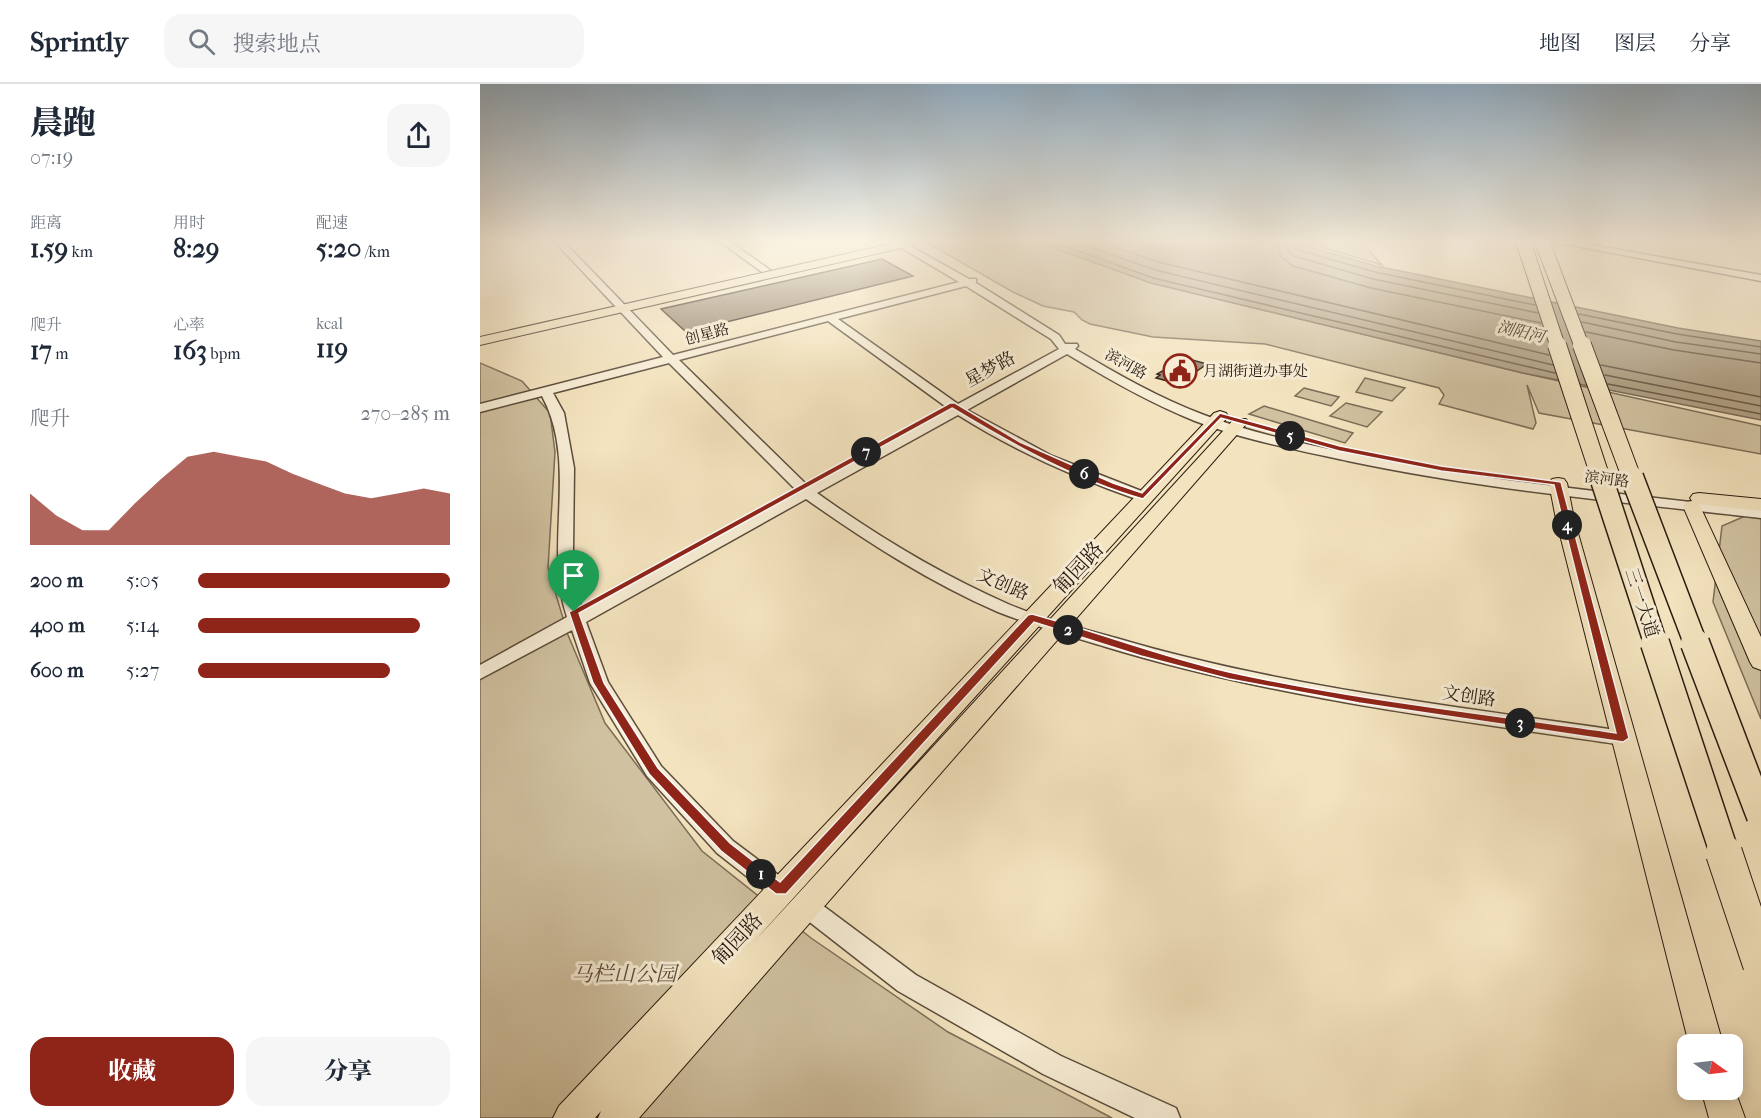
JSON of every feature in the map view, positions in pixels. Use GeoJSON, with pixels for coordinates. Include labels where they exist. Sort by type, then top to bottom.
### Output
{"type":"FeatureCollection","features":[{"type":"Feature","properties":{"kind":"highway","name":"三一大道"},"geometry":{"type":"LineString","coordinates":[[1538,289],[1761,964]]}},
{"type":"Feature","properties":{"kind":"highway","name":"三一大道"},"geometry":{"type":"LineString","coordinates":[[1560,289],[1761,816]]}},
{"type":"Feature","properties":{"kind":"main road"},"geometry":{"type":"LineString","coordinates":[[480,341],[687,289]]}},
{"type":"Feature","properties":{"kind":"main road"},"geometry":{"type":"LineString","coordinates":[[480,334],[694,289]]}},
{"type":"Feature","properties":{"kind":"main road","name":"匍园路"},"geometry":{"type":"LineString","coordinates":[[616,1118],[806,906],[1044,622],[1143,496],[1205,433],[1226,422]]}},
{"type":"Feature","properties":{"kind":"main road","name":"匍园路"},"geometry":{"type":"LineString","coordinates":[[571,1118],[781,890],[1044,622],[1226,422]]}},
{"type":"Feature","properties":{"kind":"main road"},"geometry":{"type":"LineString","coordinates":[[1559,487],[1623,738],[1703,1034]]}},
{"type":"Feature","properties":{"kind":"main road"},"geometry":{"type":"LineString","coordinates":[[1761,505],[1696,502],[1761,662]]}},
{"type":"Feature","properties":{"kind":"main road"},"geometry":{"type":"LineString","coordinates":[[1721,1100],[1726,1118]]}},
{"type":"Feature","properties":{"kind":"street","name":"文创路"},"geometry":{"type":"LineString","coordinates":[[604,289],[671,359],[805,490],[872,539],[944,579],[1004,608],[1145,654],[1229,675],[1359,699],[1623,738]]}},
{"type":"Feature","properties":{"kind":"street","name":"创星路"},"geometry":{"type":"LineString","coordinates":[[480,408],[941,289]]}},
{"type":"Feature","properties":{"kind":"street","name":"滨河路"},"geometry":{"type":"LineString","coordinates":[[985,289],[1055,338],[1146,394],[1283,442],[1437,475],[1696,502],[1761,514]]}},
{"type":"Feature","properties":{"kind":"street"},"geometry":{"type":"LineString","coordinates":[[830,318],[955,407],[1017,444],[1110,485],[1143,496]]}},
{"type":"Feature","properties":{"kind":"street","name":"星梦路"},"geometry":{"type":"LineString","coordinates":[[480,672],[575,616],[1069,345]]}},
{"type":"Feature","properties":{"kind":"street"},"geometry":{"type":"LineString","coordinates":[[546,391],[558,413],[564,442],[567,468],[565,550],[575,616],[599,683],[654,771],[725,847],[781,890]]}},
{"type":"Feature","properties":{"kind":"street","name":"星梦路"},"geometry":{"type":"LineString","coordinates":[[480,663],[575,616]]}},
{"type":"Feature","properties":{"kind":"street"},"geometry":{"type":"LineString","coordinates":[[806,906],[906,983],[1052,1065],[1166,1118]]}},
{"type":"Feature","properties":{"kind":"green space"},"geometry":{"type":"Polygon","coordinates":[[[1008,289],[1177,289],[1523,373],[1761,426],[1761,454],[1539,413],[1527,385],[1536,423],[1533,429],[1439,404],[1444,395],[1439,388],[1265,344],[1153,337],[1090,324],[1074,312],[1043,306],[1008,289]]]}},
{"type":"Feature","properties":{"kind":"green space","name":"马栏山公园"},"geometry":{"type":"Polygon","coordinates":[[[480,363],[522,381],[550,413],[555,452],[548,568],[568,635],[605,723],[702,851],[811,938],[948,1032],[1112,1118],[480,1118],[480,363]]]}},
{"type":"Feature","properties":{"kind":"green space"},"geometry":{"type":"Polygon","coordinates":[[[1365,378],[1405,388],[1392,401],[1356,392],[1365,378]]]}},
{"type":"Feature","properties":{"kind":"green space"},"geometry":{"type":"Polygon","coordinates":[[[1304,388],[1339,397],[1331,406],[1295,396],[1304,388]]]}},
{"type":"Feature","properties":{"kind":"green space"},"geometry":{"type":"Polygon","coordinates":[[[1346,403],[1382,412],[1367,427],[1330,416],[1346,403]]]}},
{"type":"Feature","properties":{"kind":"green space"},"geometry":{"type":"Polygon","coordinates":[[[1264,406],[1353,433],[1345,443],[1249,414],[1264,406]]]}},
{"type":"Feature","properties":{"kind":"green space"},"geometry":{"type":"Polygon","coordinates":[[[1752,513],[1761,514],[1761,719],[1713,602],[1722,526],[1752,513]]]}},
{"type":"Feature","properties":{"kind":"water","name":"浏阳河"},"geometry":{"type":"Polygon","coordinates":[[[1177,289],[1489,289],[1678,328],[1761,341],[1761,420],[1523,373],[1177,289]]]}},
{"type":"Feature","properties":{"kind":"building"},"geometry":{"type":"Polygon","coordinates":[[[748,289],[859,289],[686,332],[661,309],[748,289]]]}},
{"type":"Feature","properties":{"kind":"building","name":"月湖街道办事处"},"geometry":{"type":"Polygon","coordinates":[[[1185,358],[1207,364],[1178,384],[1156,378],[1160,375],[1157,374],[1185,358]]]}},
{"type":"Feature","properties":{"kind":"place","name":"月湖街道办事处"},"geometry":{"type":"Point","coordinates":[1180,371]}},
{"type":"Feature","properties":{"kind":"route"},"geometry":{"type":"LineString","coordinates":[[952,405],[1017,444],[1110,485],[1143,496],[1220,416],[1339,449],[1441,469],[1558,483],[1565,519],[1623,738],[1359,699],[1229,675],[1145,654],[1032,618],[781,890],[725,847],[654,771],[599,683],[574,612],[952,405]]}}]}
